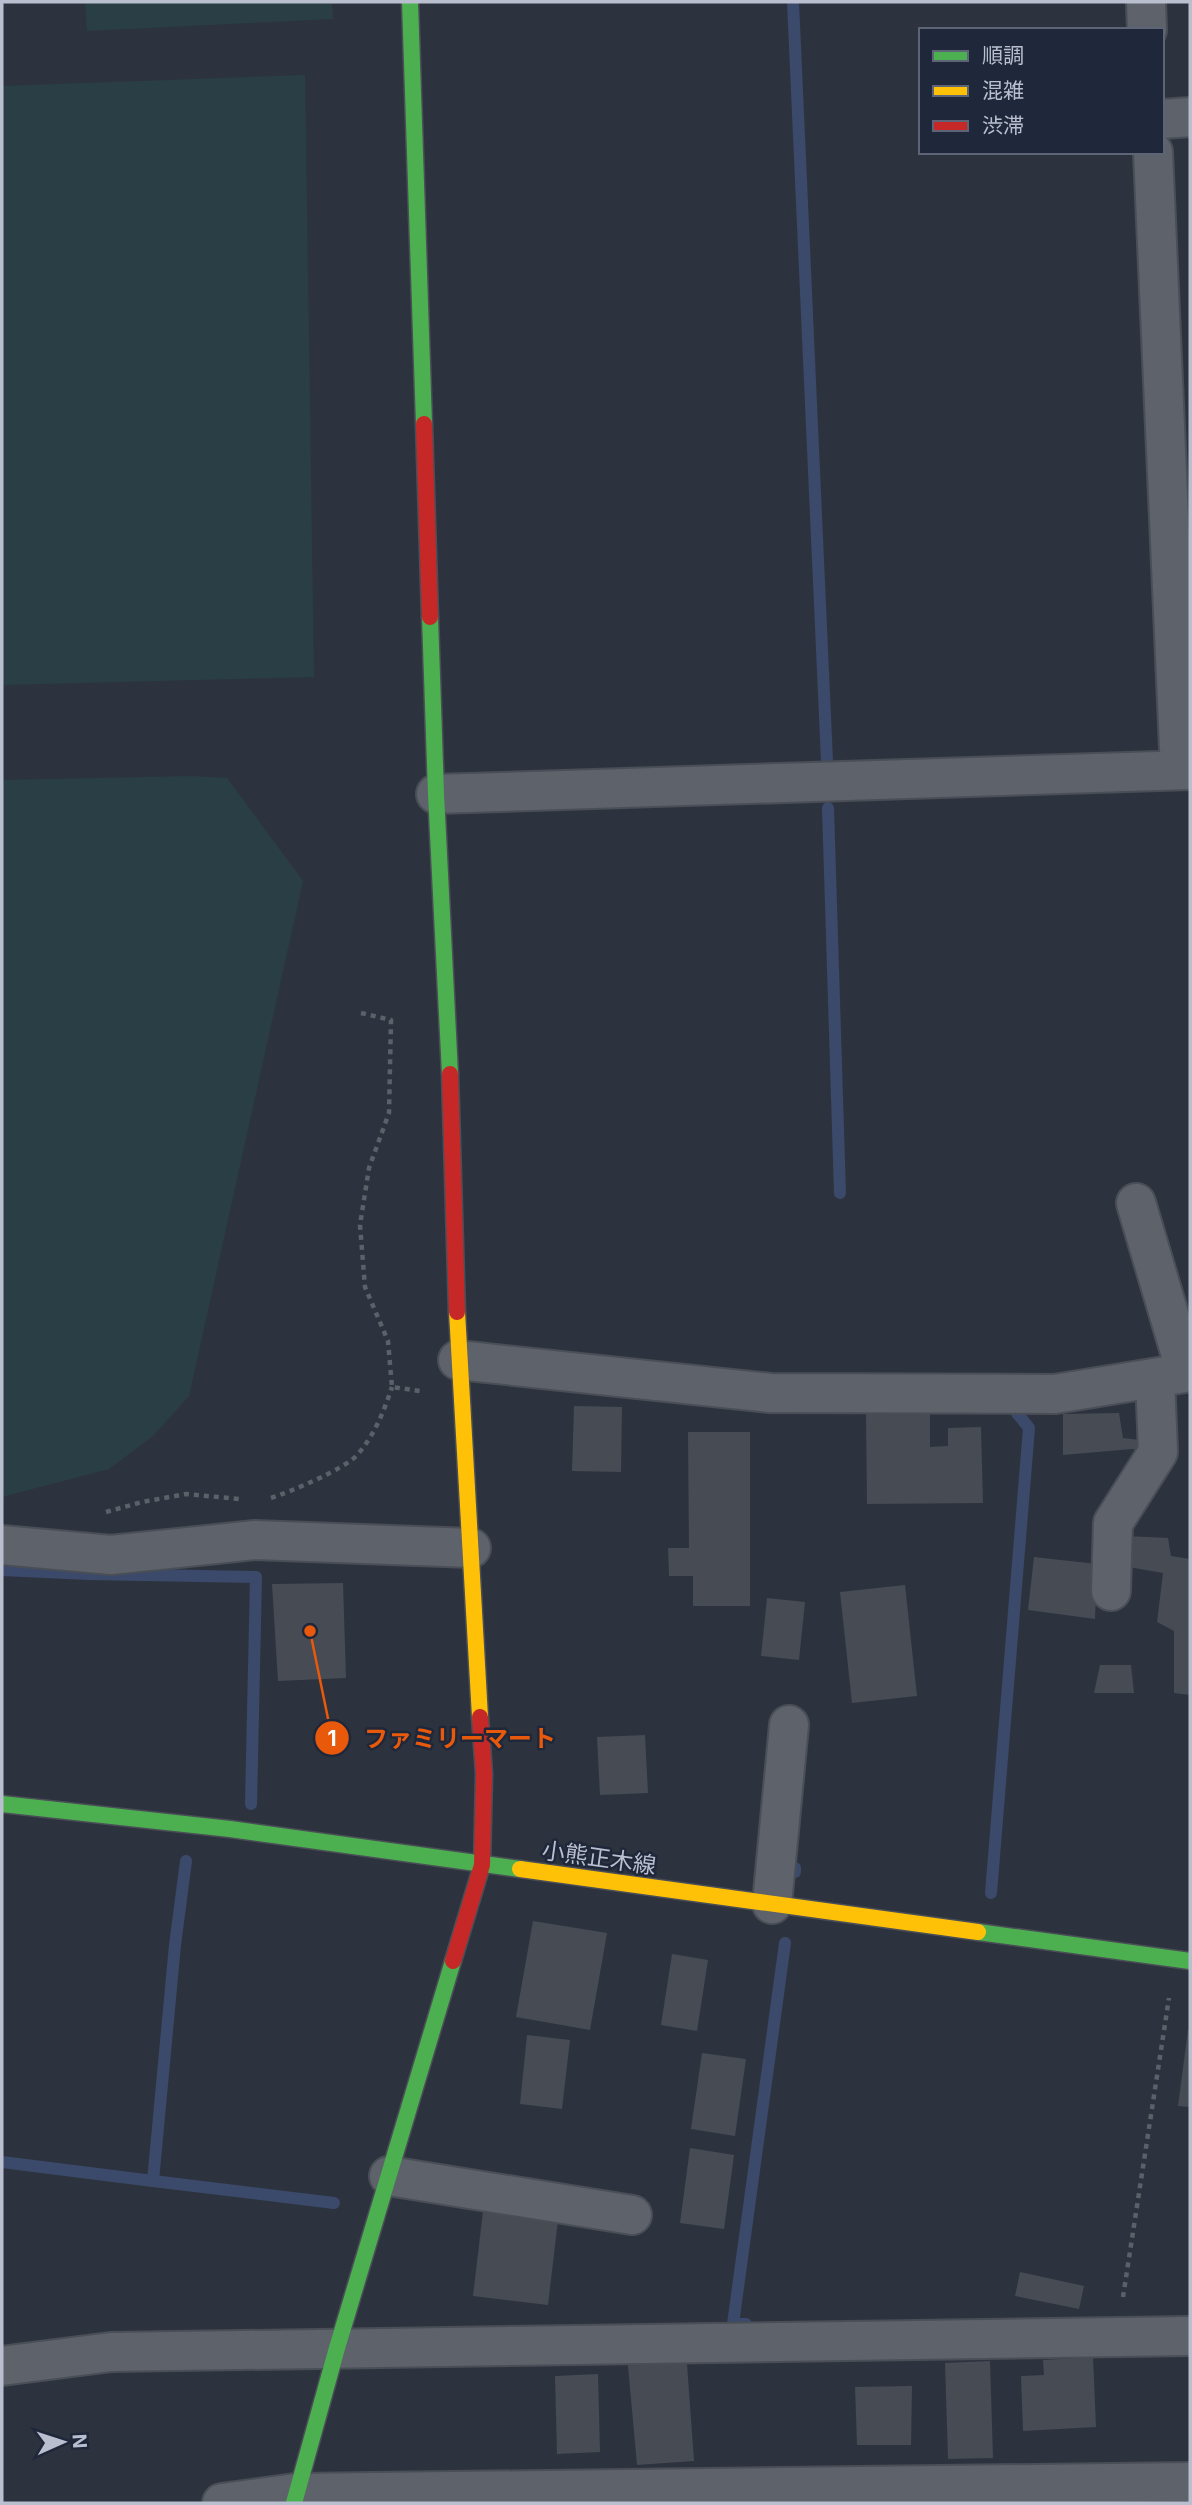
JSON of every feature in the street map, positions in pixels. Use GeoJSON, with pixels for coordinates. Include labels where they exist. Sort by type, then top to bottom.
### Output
{"type":"FeatureCollection","features":[{"type":"Feature","properties":{"kind":"street"},"geometry":{"type":"LineString","coordinates":[[295,2498],[337,2348],[482,1864],[484,1774],[458,1360],[449,1028],[436,794],[410,2]]}},
{"type":"Feature","properties":{"kind":"street"},"geometry":{"type":"LineString","coordinates":[[1146,2],[1147,28]]}},
{"type":"Feature","properties":{"kind":"street"},"geometry":{"type":"LineString","coordinates":[[1164,119],[1190,117]]}},
{"type":"Feature","properties":{"kind":"street"},"geometry":{"type":"LineString","coordinates":[[436,794],[1185,770],[1153,154]]}},
{"type":"Feature","properties":{"kind":"street"},"geometry":{"type":"LineString","coordinates":[[1111,1591],[1113,1523],[1158,1452],[1177,1374],[1136,1203]]}},
{"type":"Feature","properties":{"kind":"street"},"geometry":{"type":"LineString","coordinates":[[458,1360],[770,1393],[1055,1394],[1177,1374]]}},
{"type":"Feature","properties":{"kind":"street"},"geometry":{"type":"LineString","coordinates":[[2,1545],[111,1555],[255,1540],[471,1548]]}},
{"type":"Feature","properties":{"kind":"street"},"geometry":{"type":"LineString","coordinates":[[772,1904],[789,1725]]}},
{"type":"Feature","properties":{"kind":"street","name":"小熊正木線"},"geometry":{"type":"LineString","coordinates":[[2,1804],[230,1829],[1183,1960]]}},
{"type":"Feature","properties":{"kind":"street"},"geometry":{"type":"LineString","coordinates":[[389,2176],[632,2215]]}},
{"type":"Feature","properties":{"kind":"street"},"geometry":{"type":"LineString","coordinates":[[2,2366],[111,2352],[1190,2336]]}},
{"type":"Feature","properties":{"kind":"street"},"geometry":{"type":"LineString","coordinates":[[222,2503],[295,2498],[1022,2494],[1190,2482]]}},
{"type":"Feature","properties":{"kind":"path"},"geometry":{"type":"LineString","coordinates":[[263,1502],[298,1489],[356,1457],[379,1423],[392,1387],[388,1341],[365,1287],[360,1225],[369,1168],[389,1113],[391,1020],[360,1013]]}},
{"type":"Feature","properties":{"kind":"path"},"geometry":{"type":"LineString","coordinates":[[392,1387],[431,1392]]}},
{"type":"Feature","properties":{"kind":"path"},"geometry":{"type":"LineString","coordinates":[[102,1513],[186,1494],[250,1500]]}},
{"type":"Feature","properties":{"kind":"path"},"geometry":{"type":"LineString","coordinates":[[1116,2338],[1183,1960]]}},
{"type":"Feature","properties":{"kind":"shaded area"},"geometry":{"type":"Polygon","coordinates":[[[85,2],[332,2],[333,19],[87,31],[85,2]]]}},
{"type":"Feature","properties":{"kind":"shaded area"},"geometry":{"type":"Polygon","coordinates":[[[305,75],[314,677],[2,685],[2,86],[305,75]]]}},
{"type":"Feature","properties":{"kind":"shaded area"},"geometry":{"type":"Polygon","coordinates":[[[191,776],[227,778],[303,881],[189,1396],[153,1436],[109,1469],[2,1497],[2,780],[191,776]]]}},
{"type":"Feature","properties":{"kind":"building"},"geometry":{"type":"Polygon","coordinates":[[[574,1406],[622,1407],[621,1472],[572,1471],[574,1406]]]}},
{"type":"Feature","properties":{"kind":"building"},"geometry":{"type":"Polygon","coordinates":[[[930,1412],[930,1447],[948,1446],[948,1428],[981,1427],[983,1503],[867,1504],[866,1413],[930,1412]]]}},
{"type":"Feature","properties":{"kind":"building"},"geometry":{"type":"Polygon","coordinates":[[[1119,1413],[1123,1438],[1140,1440],[1141,1450],[1063,1455],[1063,1414],[1119,1413]]]}},
{"type":"Feature","properties":{"kind":"building"},"geometry":{"type":"Polygon","coordinates":[[[688,1432],[750,1432],[750,1606],[693,1606],[693,1576],[669,1576],[668,1548],[689,1548],[688,1432]]]}},
{"type":"Feature","properties":{"kind":"building"},"geometry":{"type":"Polygon","coordinates":[[[1125,1536],[1168,1538],[1171,1556],[1190,1559],[1190,1695],[1174,1693],[1174,1631],[1157,1622],[1163,1573],[1123,1566],[1125,1536]]]}},
{"type":"Feature","properties":{"kind":"building"},"geometry":{"type":"Polygon","coordinates":[[[1034,1557],[1097,1564],[1095,1619],[1028,1610],[1034,1557]]]}},
{"type":"Feature","properties":{"kind":"building"},"geometry":{"type":"Polygon","coordinates":[[[343,1583],[346,1678],[278,1681],[272,1584],[343,1583]]]}},
{"type":"Feature","properties":{"kind":"building"},"geometry":{"type":"Polygon","coordinates":[[[905,1585],[917,1696],[852,1703],[840,1592],[905,1585]]]}},
{"type":"Feature","properties":{"kind":"building"},"geometry":{"type":"Polygon","coordinates":[[[767,1598],[805,1602],[799,1660],[761,1656],[767,1598]]]}},
{"type":"Feature","properties":{"kind":"building"},"geometry":{"type":"Polygon","coordinates":[[[1100,1665],[1131,1665],[1134,1693],[1094,1693],[1100,1665]]]}},
{"type":"Feature","properties":{"kind":"building"},"geometry":{"type":"Polygon","coordinates":[[[645,1735],[648,1793],[600,1795],[597,1737],[645,1735]]]}},
{"type":"Feature","properties":{"kind":"building"},"geometry":{"type":"Polygon","coordinates":[[[533,1921],[607,1933],[590,2030],[516,2017],[533,1921]]]}},
{"type":"Feature","properties":{"kind":"building"},"geometry":{"type":"Polygon","coordinates":[[[672,1954],[708,1960],[697,2031],[661,2025],[672,1954]]]}},
{"type":"Feature","properties":{"kind":"building"},"geometry":{"type":"Polygon","coordinates":[[[1190,2030],[1190,2107],[1178,2106],[1190,2030]]]}},
{"type":"Feature","properties":{"kind":"building"},"geometry":{"type":"Polygon","coordinates":[[[527,2035],[570,2040],[562,2109],[520,2104],[527,2035]]]}},
{"type":"Feature","properties":{"kind":"building"},"geometry":{"type":"Polygon","coordinates":[[[702,2053],[746,2059],[735,2136],[691,2129],[702,2053]]]}},
{"type":"Feature","properties":{"kind":"building"},"geometry":{"type":"Polygon","coordinates":[[[690,2148],[734,2155],[724,2229],[680,2223],[690,2148]]]}},
{"type":"Feature","properties":{"kind":"building"},"geometry":{"type":"Polygon","coordinates":[[[483,2211],[558,2220],[548,2305],[473,2296],[483,2211]]]}},
{"type":"Feature","properties":{"kind":"building"},"geometry":{"type":"Polygon","coordinates":[[[1020,2272],[1084,2286],[1079,2309],[1015,2296],[1020,2272]]]}},
{"type":"Feature","properties":{"kind":"building"},"geometry":{"type":"Polygon","coordinates":[[[686,2350],[694,2461],[637,2465],[627,2355],[686,2350]]]}},
{"type":"Feature","properties":{"kind":"building"},"geometry":{"type":"Polygon","coordinates":[[[1093,2357],[1096,2427],[1023,2431],[1021,2376],[1044,2375],[1043,2360],[1093,2357]]]}},
{"type":"Feature","properties":{"kind":"building"},"geometry":{"type":"Polygon","coordinates":[[[990,2361],[993,2458],[948,2459],[945,2363],[990,2361]]]}},
{"type":"Feature","properties":{"kind":"building"},"geometry":{"type":"Polygon","coordinates":[[[598,2374],[600,2452],[557,2454],[555,2376],[598,2374]]]}},
{"type":"Feature","properties":{"kind":"building"},"geometry":{"type":"Polygon","coordinates":[[[912,2386],[911,2445],[857,2445],[855,2387],[912,2386]]]}},
{"type":"Feature","properties":{"kind":"waterway"},"geometry":{"type":"LineString","coordinates":[[793,2],[827,761]]}},
{"type":"Feature","properties":{"kind":"waterway"},"geometry":{"type":"LineString","coordinates":[[828,808],[840,1193]]}},
{"type":"Feature","properties":{"kind":"waterway"},"geometry":{"type":"LineString","coordinates":[[991,1893],[1029,1428],[1017,1413]]}},
{"type":"Feature","properties":{"kind":"waterway"},"geometry":{"type":"LineString","coordinates":[[2,1570],[256,1577],[251,1804]]}},
{"type":"Feature","properties":{"kind":"waterway"},"geometry":{"type":"LineString","coordinates":[[186,1861],[175,1945],[153,2181],[334,2203]]}},
{"type":"Feature","properties":{"kind":"waterway"},"geometry":{"type":"LineString","coordinates":[[746,2324],[733,2324],[785,1943]]}},
{"type":"Feature","properties":{"kind":"waterway"},"geometry":{"type":"LineString","coordinates":[[2,2162],[153,2181]]}},
{"type":"Feature","properties":{"kind":"traffic: fast"},"geometry":{"type":"LineString","coordinates":[[410,2],[424,424]]}},
{"type":"Feature","properties":{"kind":"traffic: fast"},"geometry":{"type":"LineString","coordinates":[[430,617],[450,1074]]}},
{"type":"Feature","properties":{"kind":"traffic: fast"},"geometry":{"type":"LineString","coordinates":[[2,1804],[230,1829],[520,1869]]}},
{"type":"Feature","properties":{"kind":"traffic: fast"},"geometry":{"type":"LineString","coordinates":[[978,1932],[1190,1961]]}},
{"type":"Feature","properties":{"kind":"traffic: fast"},"geometry":{"type":"LineString","coordinates":[[294,2503],[337,2348],[453,1961]]}},
{"type":"Feature","properties":{"kind":"traffic: slow"},"geometry":{"type":"LineString","coordinates":[[457,1312],[480,1717]]}},
{"type":"Feature","properties":{"kind":"traffic: slow"},"geometry":{"type":"LineString","coordinates":[[520,1869],[978,1932]]}},
{"type":"Feature","properties":{"kind":"traffic: jam"},"geometry":{"type":"LineString","coordinates":[[424,424],[430,617]]}},
{"type":"Feature","properties":{"kind":"traffic: jam"},"geometry":{"type":"LineString","coordinates":[[450,1074],[457,1312]]}},
{"type":"Feature","properties":{"kind":"traffic: jam"},"geometry":{"type":"LineString","coordinates":[[453,1961],[482,1865],[484,1774],[480,1717]]}},
{"type":"Feature","properties":{"kind":"place","name":"ファミリーマート"},"geometry":{"type":"Point","coordinates":[310,1631]}}]}
